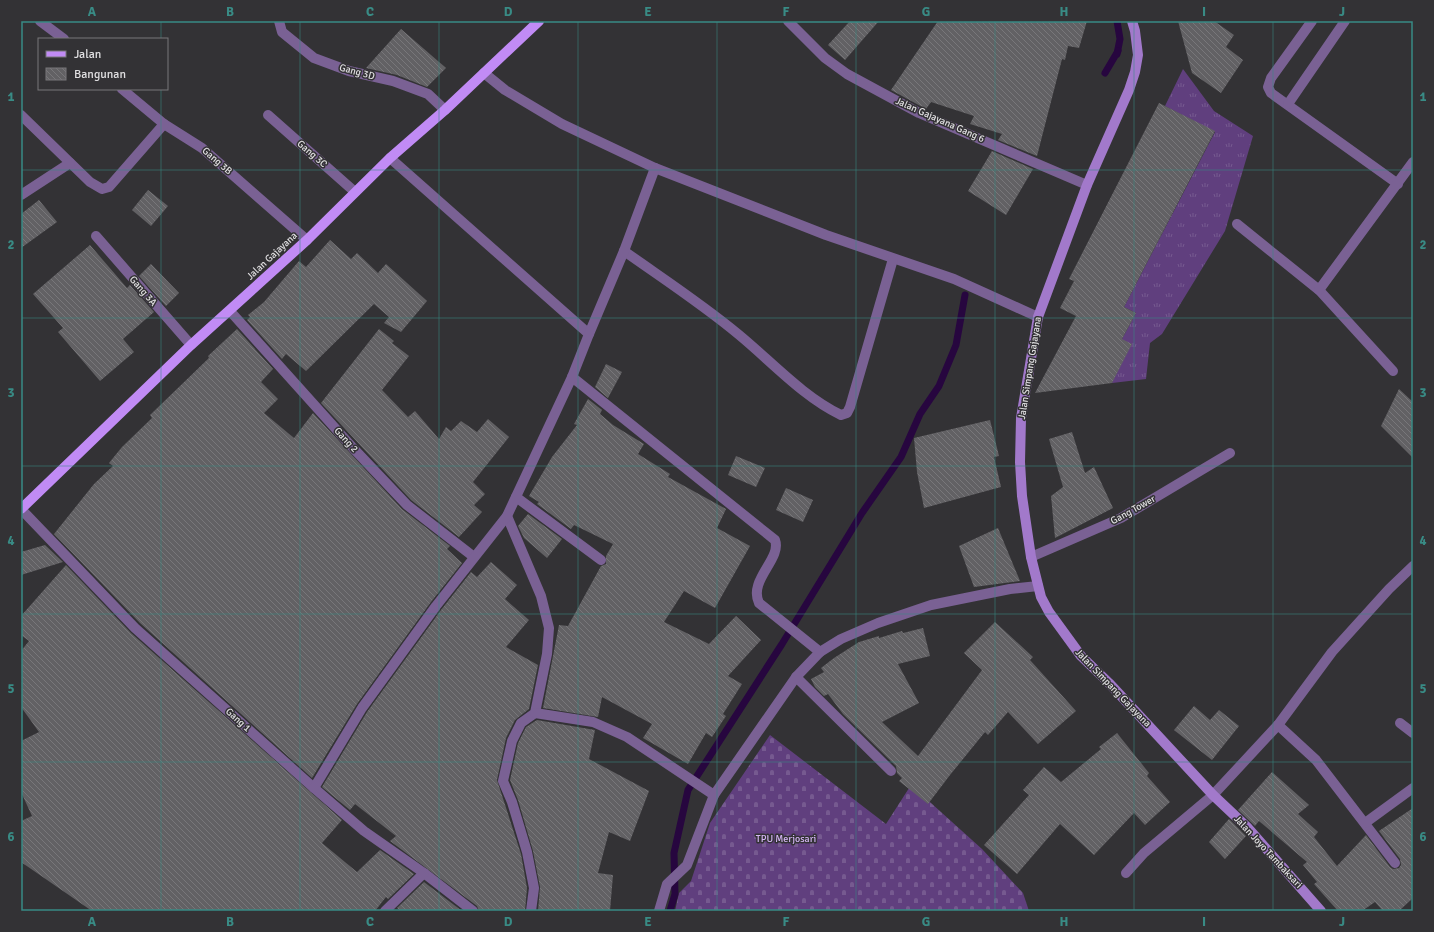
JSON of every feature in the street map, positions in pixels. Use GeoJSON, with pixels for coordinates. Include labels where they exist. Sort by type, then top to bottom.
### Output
{"type":"FeatureCollection","features":[{"type":"Feature","properties":{"kind":"main road","name":"Jalan Gajayana"},"geometry":{"type":"LineString","coordinates":[[21,509],[190,345],[230,311],[306,240],[390,158],[445,110],[539,21]]}},
{"type":"Feature","properties":{"kind":"main road","name":"Jalan Simpang Gajayana"},"geometry":{"type":"LineString","coordinates":[[1132,21],[1135,31],[1138,55],[1135,72],[1129,90],[1087,185],[1038,317],[1022,418],[1020,462],[1022,496],[1031,557],[1038,586],[1049,612],[1081,656],[1109,683],[1213,795]]}},
{"type":"Feature","properties":{"kind":"main road","name":"Jalan Joyo Tambaksari"},"geometry":{"type":"LineString","coordinates":[[1213,795],[1248,828],[1322,911]]}},
{"type":"Feature","properties":{"kind":"street","name":"Gang 3D"},"geometry":{"type":"LineString","coordinates":[[279,21],[282,32],[314,58],[349,71],[393,81],[428,94],[445,110]]}},
{"type":"Feature","properties":{"kind":"street","name":"Jalan Gajayana Gang 6"},"geometry":{"type":"LineString","coordinates":[[788,21],[825,58],[847,74],[919,113],[1087,185]]}},
{"type":"Feature","properties":{"kind":"street"},"geometry":{"type":"LineString","coordinates":[[1312,21],[1269,82],[1271,93],[1398,184]]}},
{"type":"Feature","properties":{"kind":"street"},"geometry":{"type":"LineString","coordinates":[[1288,104],[1345,21]]}},
{"type":"Feature","properties":{"kind":"street"},"geometry":{"type":"LineString","coordinates":[[44,22],[63,38]]}},
{"type":"Feature","properties":{"kind":"street"},"geometry":{"type":"LineString","coordinates":[[484,73],[505,90],[562,124],[655,168],[826,235],[954,279],[1038,317]]}},
{"type":"Feature","properties":{"kind":"street","name":"Gang 3B"},"geometry":{"type":"LineString","coordinates":[[123,90],[164,124],[202,148],[306,240]]}},
{"type":"Feature","properties":{"kind":"street"},"geometry":{"type":"LineString","coordinates":[[21,115],[96,187],[102,188],[109,187],[164,124]]}},
{"type":"Feature","properties":{"kind":"street","name":"Gang 3C"},"geometry":{"type":"LineString","coordinates":[[268,115],[355,192]]}},
{"type":"Feature","properties":{"kind":"street"},"geometry":{"type":"LineString","coordinates":[[390,158],[589,334]]}},
{"type":"Feature","properties":{"kind":"street"},"geometry":{"type":"LineString","coordinates":[[1319,290],[1413,162]]}},
{"type":"Feature","properties":{"kind":"street"},"geometry":{"type":"LineString","coordinates":[[21,195],[70,163]]}},
{"type":"Feature","properties":{"kind":"street"},"geometry":{"type":"LineString","coordinates":[[314,788],[362,708],[436,606],[507,516],[572,377],[624,251],[655,168]]}},
{"type":"Feature","properties":{"kind":"street"},"geometry":{"type":"LineString","coordinates":[[1237,224],[1319,290],[1393,371]]}},
{"type":"Feature","properties":{"kind":"street","name":"Gang 3A"},"geometry":{"type":"LineString","coordinates":[[96,236],[190,345]]}},
{"type":"Feature","properties":{"kind":"street"},"geometry":{"type":"LineString","coordinates":[[624,251],[736,333],[828,409],[841,415],[847,413],[850,407],[893,259]]}},
{"type":"Feature","properties":{"kind":"street","name":"Gang 2"},"geometry":{"type":"LineString","coordinates":[[230,311],[352,448],[407,505],[474,557]]}},
{"type":"Feature","properties":{"kind":"street"},"geometry":{"type":"LineString","coordinates":[[572,377],[775,540],[776,548],[756,590],[759,602],[820,652]]}},
{"type":"Feature","properties":{"kind":"street","name":"Gang Tower"},"geometry":{"type":"LineString","coordinates":[[1031,557],[1121,518],[1230,453]]}},
{"type":"Feature","properties":{"kind":"street"},"geometry":{"type":"LineString","coordinates":[[516,498],[600,560]]}},
{"type":"Feature","properties":{"kind":"street","name":"Gang 1"},"geometry":{"type":"LineString","coordinates":[[21,509],[135,628],[314,788],[364,831],[424,873],[473,911]]}},
{"type":"Feature","properties":{"kind":"street"},"geometry":{"type":"LineString","coordinates":[[507,516],[541,596],[549,628],[547,654],[535,713],[521,724],[515,735],[503,781],[512,802],[527,852],[534,888],[531,911]]}},
{"type":"Feature","properties":{"kind":"street"},"geometry":{"type":"LineString","coordinates":[[1126,873],[1144,853],[1213,795],[1278,725],[1332,652],[1389,589],[1413,566]]}},
{"type":"Feature","properties":{"kind":"street"},"geometry":{"type":"LineString","coordinates":[[659,911],[667,884],[687,865],[714,795],[796,677],[820,652],[841,640],[878,623],[931,605],[1010,589],[1038,586]]}},
{"type":"Feature","properties":{"kind":"street"},"geometry":{"type":"LineString","coordinates":[[796,677],[892,771]]}},
{"type":"Feature","properties":{"kind":"street"},"geometry":{"type":"LineString","coordinates":[[535,713],[593,722],[627,737],[714,795]]}},
{"type":"Feature","properties":{"kind":"street"},"geometry":{"type":"LineString","coordinates":[[1400,723],[1413,733]]}},
{"type":"Feature","properties":{"kind":"street"},"geometry":{"type":"LineString","coordinates":[[1278,725],[1316,760],[1395,863]]}},
{"type":"Feature","properties":{"kind":"street"},"geometry":{"type":"LineString","coordinates":[[1365,823],[1413,788]]}},
{"type":"Feature","properties":{"kind":"street"},"geometry":{"type":"LineString","coordinates":[[385,911],[424,873]]}},
{"type":"Feature","properties":{"kind":"green space"},"geometry":{"type":"Polygon","coordinates":[[[1183,69],[1214,111],[1253,136],[1225,231],[1162,334],[1150,343],[1146,379],[1112,383],[1122,339],[1136,313],[1124,307],[1215,132],[1165,106],[1183,69]]]}},
{"type":"Feature","properties":{"kind":"green space","name":"TPU Merjosari"},"geometry":{"type":"Polygon","coordinates":[[[770,735],[886,824],[911,785],[982,849],[1023,893],[1029,911],[675,911],[679,893],[691,881],[710,823],[770,735]]]}},
{"type":"Feature","properties":{"kind":"building"},"geometry":{"type":"Polygon","coordinates":[[[850,21],[879,21],[845,60],[828,45],[850,21]]]}},
{"type":"Feature","properties":{"kind":"building"},"geometry":{"type":"Polygon","coordinates":[[[938,21],[1087,21],[1079,48],[1068,46],[1065,60],[1062,59],[1037,156],[998,140],[1002,134],[970,124],[974,116],[931,102],[926,109],[891,90],[938,21]]]}},
{"type":"Feature","properties":{"kind":"building"},"geometry":{"type":"Polygon","coordinates":[[[1178,21],[1214,21],[1234,35],[1226,47],[1243,60],[1221,93],[1192,73],[1178,21]]]}},
{"type":"Feature","properties":{"kind":"building"},"geometry":{"type":"Polygon","coordinates":[[[401,29],[446,68],[427,87],[397,75],[366,68],[401,29]]]}},
{"type":"Feature","properties":{"kind":"building"},"geometry":{"type":"Polygon","coordinates":[[[1159,103],[1215,131],[1124,307],[1136,313],[1122,339],[1132,344],[1112,383],[1035,393],[1076,316],[1060,308],[1074,281],[1069,279],[1159,103]]]}},
{"type":"Feature","properties":{"kind":"building"},"geometry":{"type":"Polygon","coordinates":[[[992,151],[1033,169],[1006,215],[968,191],[992,151]]]}},
{"type":"Feature","properties":{"kind":"building"},"geometry":{"type":"Polygon","coordinates":[[[148,190],[168,206],[151,226],[132,210],[148,190]]]}},
{"type":"Feature","properties":{"kind":"building"},"geometry":{"type":"Polygon","coordinates":[[[39,200],[57,222],[21,248],[21,214],[39,200]]]}},
{"type":"Feature","properties":{"kind":"building"},"geometry":{"type":"Polygon","coordinates":[[[330,240],[351,259],[357,253],[378,273],[386,264],[427,301],[401,332],[384,323],[389,317],[374,304],[306,371],[286,354],[282,359],[247,320],[250,317],[248,315],[264,302],[299,261],[306,267],[330,240]]]}},
{"type":"Feature","properties":{"kind":"building"},"geometry":{"type":"Polygon","coordinates":[[[90,245],[127,288],[130,285],[154,312],[123,339],[134,352],[100,381],[58,332],[63,328],[33,294],[90,245]]]}},
{"type":"Feature","properties":{"kind":"building"},"geometry":{"type":"Polygon","coordinates":[[[151,264],[179,293],[166,306],[139,276],[151,264]]]}},
{"type":"Feature","properties":{"kind":"building"},"geometry":{"type":"Polygon","coordinates":[[[237,329],[273,369],[261,382],[278,399],[264,413],[294,438],[313,413],[402,509],[450,546],[447,549],[462,563],[431,602],[357,704],[312,778],[140,623],[54,534],[94,484],[113,466],[109,463],[122,447],[152,418],[150,415],[237,329]]]}},
{"type":"Feature","properties":{"kind":"building"},"geometry":{"type":"Polygon","coordinates":[[[379,329],[394,341],[392,343],[409,356],[382,390],[408,417],[415,411],[439,439],[446,427],[451,431],[461,421],[477,432],[488,419],[509,437],[473,482],[485,494],[474,505],[482,512],[459,537],[411,500],[321,403],[379,329]]]}},
{"type":"Feature","properties":{"kind":"building"},"geometry":{"type":"Polygon","coordinates":[[[606,364],[622,372],[608,398],[595,387],[606,364]]]}},
{"type":"Feature","properties":{"kind":"building"},"geometry":{"type":"Polygon","coordinates":[[[1399,389],[1413,402],[1413,458],[1381,426],[1399,389]]]}},
{"type":"Feature","properties":{"kind":"building"},"geometry":{"type":"Polygon","coordinates":[[[588,399],[602,410],[600,414],[613,425],[644,444],[638,454],[670,474],[668,477],[726,509],[717,528],[750,546],[715,608],[684,591],[664,622],[709,644],[736,616],[761,640],[728,676],[742,684],[723,714],[726,716],[712,737],[706,733],[688,764],[643,738],[652,724],[602,697],[598,717],[543,708],[559,625],[568,626],[601,566],[606,564],[606,556],[613,544],[574,525],[571,529],[537,504],[539,502],[529,496],[552,457],[577,425],[574,424],[588,399]]]}},
{"type":"Feature","properties":{"kind":"building"},"geometry":{"type":"Polygon","coordinates":[[[990,420],[999,456],[994,457],[1001,487],[924,508],[917,472],[914,438],[990,420]]]}},
{"type":"Feature","properties":{"kind":"building"},"geometry":{"type":"Polygon","coordinates":[[[1072,432],[1085,473],[1094,467],[1113,508],[1055,538],[1051,496],[1063,487],[1049,439],[1072,432]]]}},
{"type":"Feature","properties":{"kind":"building"},"geometry":{"type":"Polygon","coordinates":[[[736,456],[765,468],[756,487],[728,475],[736,456]]]}},
{"type":"Feature","properties":{"kind":"building"},"geometry":{"type":"Polygon","coordinates":[[[786,488],[813,500],[803,522],[776,510],[786,488]]]}},
{"type":"Feature","properties":{"kind":"building"},"geometry":{"type":"Polygon","coordinates":[[[528,514],[562,539],[547,558],[524,538],[518,526],[528,514]]]}},
{"type":"Feature","properties":{"kind":"building"},"geometry":{"type":"Polygon","coordinates":[[[998,528],[1020,581],[974,587],[959,546],[998,528]]]}},
{"type":"Feature","properties":{"kind":"building"},"geometry":{"type":"Polygon","coordinates":[[[45,545],[63,562],[21,575],[21,552],[45,545]]]}},
{"type":"Feature","properties":{"kind":"building"},"geometry":{"type":"Polygon","coordinates":[[[491,562],[517,585],[505,599],[529,620],[506,647],[538,665],[529,709],[515,720],[506,738],[497,780],[521,854],[527,888],[525,911],[479,911],[477,906],[390,841],[396,836],[355,804],[350,810],[322,787],[367,712],[441,610],[471,572],[477,577],[491,562]]]}},
{"type":"Feature","properties":{"kind":"building"},"geometry":{"type":"Polygon","coordinates":[[[66,565],[131,633],[342,820],[322,843],[357,872],[380,850],[414,874],[388,899],[386,897],[375,911],[92,911],[21,862],[21,821],[32,816],[21,792],[21,741],[39,732],[21,707],[21,651],[29,641],[21,635],[21,616],[66,565]]]}},
{"type":"Feature","properties":{"kind":"building"},"geometry":{"type":"Polygon","coordinates":[[[995,622],[1033,657],[1030,660],[1076,711],[1038,744],[1008,712],[988,735],[985,732],[928,804],[899,781],[902,778],[897,773],[896,766],[843,714],[828,694],[824,696],[815,687],[811,679],[824,672],[821,668],[859,642],[879,636],[879,638],[902,631],[903,633],[923,628],[930,656],[898,664],[919,703],[882,722],[918,756],[982,670],[964,653],[995,622]]]}},
{"type":"Feature","properties":{"kind":"building"},"geometry":{"type":"Polygon","coordinates":[[[1194,706],[1210,720],[1219,710],[1239,726],[1212,760],[1174,730],[1194,706]]]}},
{"type":"Feature","properties":{"kind":"building"},"geometry":{"type":"Polygon","coordinates":[[[537,720],[595,730],[589,759],[649,791],[630,841],[609,832],[598,873],[613,875],[610,911],[538,911],[540,887],[533,851],[518,800],[510,780],[518,743],[526,727],[537,720]]]}},
{"type":"Feature","properties":{"kind":"building"},"geometry":{"type":"Polygon","coordinates":[[[1117,733],[1149,773],[1147,776],[1170,802],[1145,825],[1134,813],[1094,855],[1060,824],[1017,874],[984,845],[1029,795],[1023,790],[1044,767],[1061,782],[1101,749],[1099,747],[1117,733]]]}},
{"type":"Feature","properties":{"kind":"building"},"geometry":{"type":"Polygon","coordinates":[[[1272,772],[1309,805],[1298,814],[1318,832],[1314,837],[1337,866],[1366,835],[1390,867],[1393,869],[1399,868],[1401,865],[1400,859],[1379,831],[1413,808],[1413,898],[1399,911],[1383,911],[1375,902],[1362,911],[1338,911],[1314,884],[1317,882],[1303,865],[1307,862],[1259,821],[1255,826],[1238,810],[1272,772]]]}},
{"type":"Feature","properties":{"kind":"building"},"geometry":{"type":"Polygon","coordinates":[[[1229,819],[1246,836],[1225,859],[1209,842],[1229,819]]]}},
{"type":"Feature","properties":{"kind":"building"},"geometry":{"type":"Polygon","coordinates":[[[424,882],[462,911],[401,911],[397,908],[424,882]]]}},
{"type":"Feature","properties":{"kind":"waterway"},"geometry":{"type":"LineString","coordinates":[[1117,21],[1120,39],[1117,54]]}},
{"type":"Feature","properties":{"kind":"waterway"},"geometry":{"type":"LineString","coordinates":[[1105,73],[1118,51]]}},
{"type":"Feature","properties":{"kind":"waterway"},"geometry":{"type":"LineString","coordinates":[[670,911],[675,894],[674,853],[688,790],[782,644],[862,513],[901,457],[920,414],[939,386],[956,345],[965,295]]}}]}
